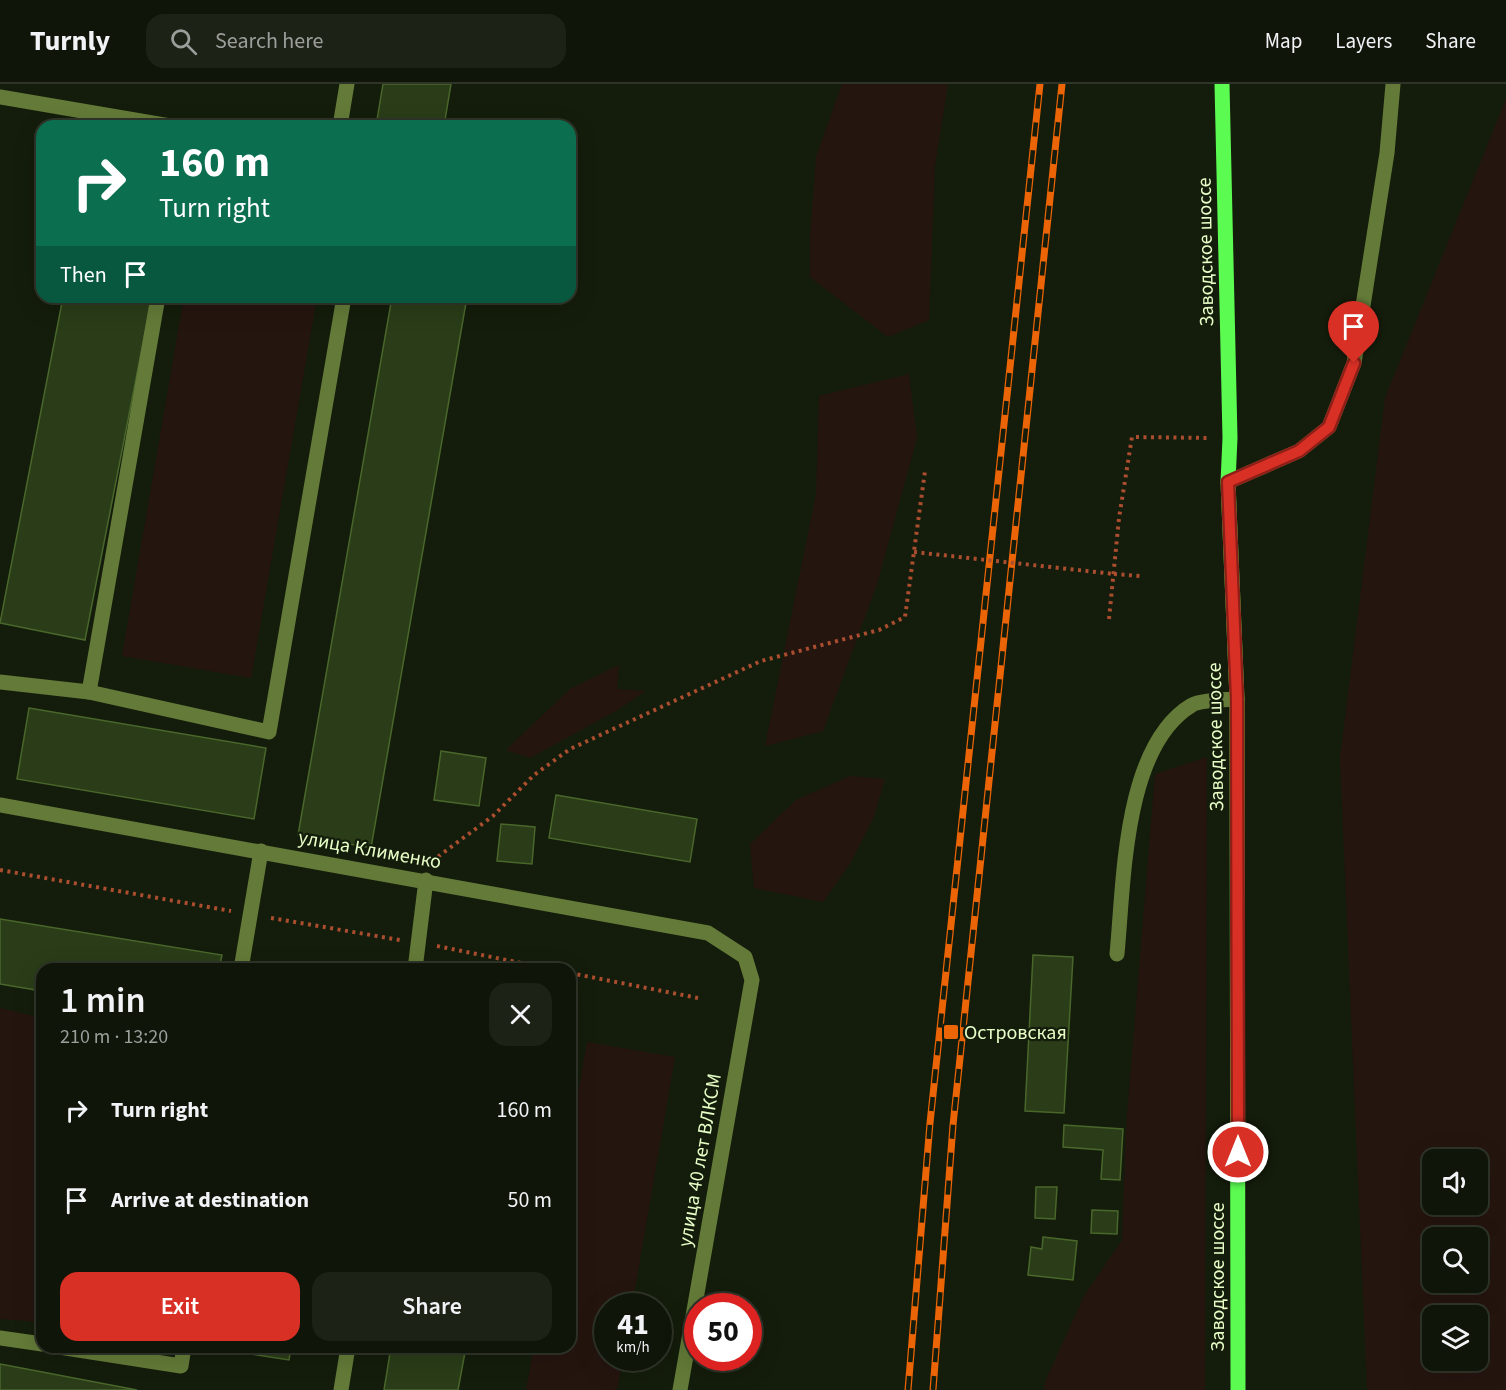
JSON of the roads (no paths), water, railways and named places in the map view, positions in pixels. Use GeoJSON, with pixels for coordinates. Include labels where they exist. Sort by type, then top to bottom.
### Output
{"type":"FeatureCollection","features":[{"type":"Feature","properties":{"kind":"main road","name":"Заводское шоссе"},"geometry":{"type":"LineString","coordinates":[[1222,84],[1230,438],[1228,482],[1237,699],[1238,1390]]}},
{"type":"Feature","properties":{"kind":"street"},"geometry":{"type":"LineString","coordinates":[[341,120],[347,84]]}},
{"type":"Feature","properties":{"kind":"street"},"geometry":{"type":"LineString","coordinates":[[1228,482],[1299,451],[1329,427],[1354,363],[1387,153],[1393,84]]}},
{"type":"Feature","properties":{"kind":"street"},"geometry":{"type":"LineString","coordinates":[[0,97],[135,120]]}},
{"type":"Feature","properties":{"kind":"street"},"geometry":{"type":"LineString","coordinates":[[89,692],[157,303]]}},
{"type":"Feature","properties":{"kind":"street"},"geometry":{"type":"LineString","coordinates":[[0,682],[89,692],[269,732],[343,303]]}},
{"type":"Feature","properties":{"kind":"street"},"geometry":{"type":"LineString","coordinates":[[1117,954],[1134,797],[1162,731],[1193,703],[1237,699]]}},
{"type":"Feature","properties":{"kind":"street","name":"улица Клименко"},"geometry":{"type":"LineString","coordinates":[[0,805],[261,851],[426,873],[708,933],[730,946]]}},
{"type":"Feature","properties":{"kind":"street"},"geometry":{"type":"LineString","coordinates":[[242,963],[261,851]]}},
{"type":"Feature","properties":{"kind":"street"},"geometry":{"type":"LineString","coordinates":[[416,963],[426,873]]}},
{"type":"Feature","properties":{"kind":"street","name":"улица 40 лет ВЛКСМ"},"geometry":{"type":"LineString","coordinates":[[680,1390],[752,980],[745,957],[730,946]]}},
{"type":"Feature","properties":{"kind":"street"},"geometry":{"type":"LineString","coordinates":[[0,1338],[36,1343]]}},
{"type":"Feature","properties":{"kind":"street"},"geometry":{"type":"LineString","coordinates":[[98,1353],[182,1366],[183,1353]]}},
{"type":"Feature","properties":{"kind":"street"},"geometry":{"type":"LineString","coordinates":[[340,1390],[347,1353]]}},
{"type":"Feature","properties":{"kind":"railway"},"geometry":{"type":"LineString","coordinates":[[908,1390],[930,1123],[1040,84]]}},
{"type":"Feature","properties":{"kind":"railway"},"geometry":{"type":"LineString","coordinates":[[933,1390],[953,1125],[1062,84]]}},
{"type":"Feature","properties":{"kind":"place","name":"Островская"},"geometry":{"type":"Point","coordinates":[951,1032]}}]}
